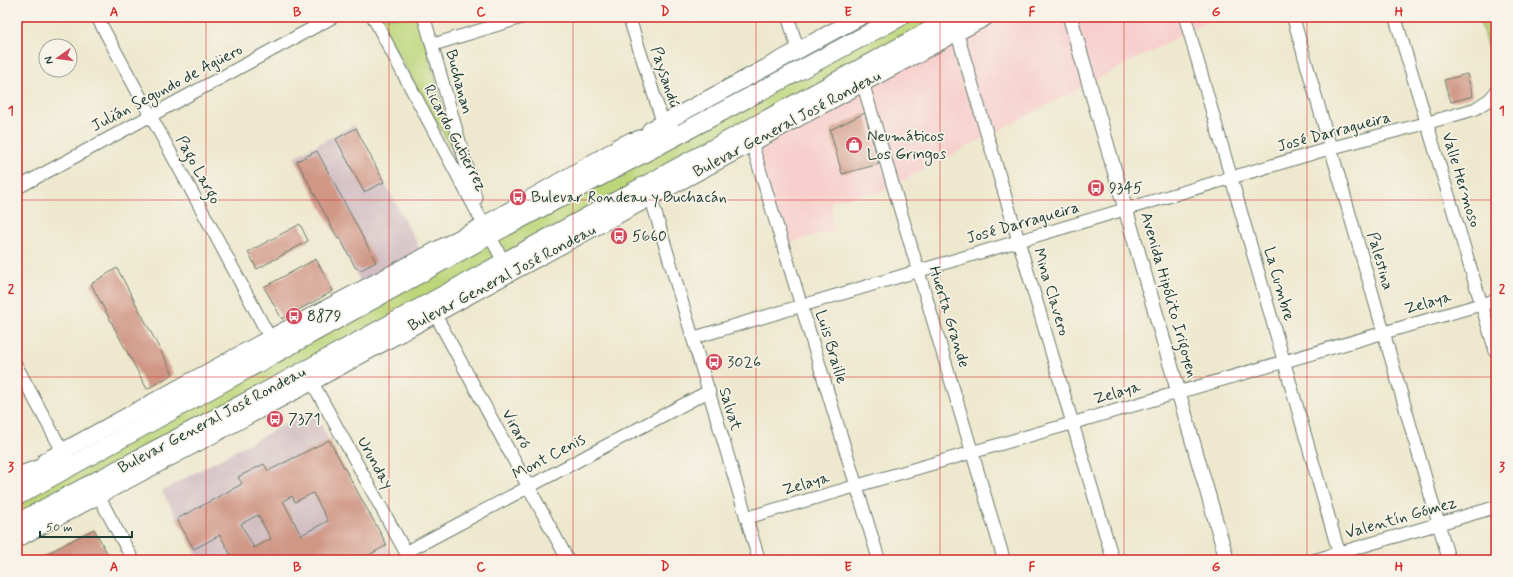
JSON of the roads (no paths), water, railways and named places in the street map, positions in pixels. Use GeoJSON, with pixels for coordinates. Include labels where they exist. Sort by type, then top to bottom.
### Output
{"type":"FeatureCollection","features":[{"type":"Feature","properties":{"kind":"main road","name":"Bulevar General José Rondeau"},"geometry":{"type":"LineString","coordinates":[[17,496],[114,443],[487,230],[619,147],[860,17]]}},
{"type":"Feature","properties":{"kind":"main road","name":"Bulevar General José Rondeau"},"geometry":{"type":"LineString","coordinates":[[17,477],[270,338],[725,110],[900,17]]}},
{"type":"Feature","properties":{"kind":"main road","name":"Bulevar General José Rondeau"},"geometry":{"type":"LineString","coordinates":[[17,539],[312,382],[435,314],[507,268],[874,61],[956,25],[986,17]]}},
{"type":"Feature","properties":{"kind":"main road","name":"Bulevar General José Rondeau"},"geometry":{"type":"LineString","coordinates":[[17,523],[267,391],[507,268],[651,198],[918,54],[956,25]]}},
{"type":"Feature","properties":{"kind":"main road"},"geometry":{"type":"LineString","coordinates":[[874,61],[918,54]]}},
{"type":"Feature","properties":{"kind":"main road"},"geometry":{"type":"LineString","coordinates":[[619,147],[725,110]]}},
{"type":"Feature","properties":{"kind":"main road"},"geometry":{"type":"LineString","coordinates":[[267,391],[354,358]]}},
{"type":"Feature","properties":{"kind":"main road"},"geometry":{"type":"LineString","coordinates":[[17,477],[114,443]]}},
{"type":"Feature","properties":{"kind":"street","name":"Pago Largo"},"geometry":{"type":"LineString","coordinates":[[96,17],[211,226],[270,338]]}},
{"type":"Feature","properties":{"kind":"street","name":"Julián Segundo de Agüero"},"geometry":{"type":"LineString","coordinates":[[17,188],[332,17]]}},
{"type":"Feature","properties":{"kind":"street","name":"Ricardo Gutierrez"},"geometry":{"type":"LineString","coordinates":[[373,17],[463,176],[487,230],[507,268]]}},
{"type":"Feature","properties":{"kind":"street","name":"Buchanan"},"geometry":{"type":"LineString","coordinates":[[424,17],[463,176]]}},
{"type":"Feature","properties":{"kind":"street"},"geometry":{"type":"LineString","coordinates":[[432,45],[523,17]]}},
{"type":"Feature","properties":{"kind":"street","name":"Paysandú"},"geometry":{"type":"LineString","coordinates":[[629,17],[663,123]]}},
{"type":"Feature","properties":{"kind":"street"},"geometry":{"type":"LineString","coordinates":[[788,17],[798,50]]}},
{"type":"Feature","properties":{"kind":"street","name":"Avenida Hipólito Irigoyen"},"geometry":{"type":"LineString","coordinates":[[1070,17],[1227,560]]}},
{"type":"Feature","properties":{"kind":"street","name":"La Cumbre"},"geometry":{"type":"LineString","coordinates":[[1185,17],[1340,556]]}},
{"type":"Feature","properties":{"kind":"street","name":"Palestina"},"geometry":{"type":"LineString","coordinates":[[1293,17],[1449,560]]}},
{"type":"Feature","properties":{"kind":"street","name":"Valle Hermoso"},"geometry":{"type":"LineString","coordinates":[[1395,17],[1496,353]]}},
{"type":"Feature","properties":{"kind":"street","name":"Mina Clavero"},"geometry":{"type":"LineString","coordinates":[[956,25],[1113,560]]}},
{"type":"Feature","properties":{"kind":"street","name":"Huerta Grande"},"geometry":{"type":"LineString","coordinates":[[863,84],[1004,560]]}},
{"type":"Feature","properties":{"kind":"street","name":"José Darragueira"},"geometry":{"type":"LineString","coordinates":[[693,338],[1331,148],[1475,109],[1490,99],[1496,92]]}},
{"type":"Feature","properties":{"kind":"street","name":"Luis Braille"},"geometry":{"type":"LineString","coordinates":[[752,144],[879,560]]}},
{"type":"Feature","properties":{"kind":"street","name":"Salvat"},"geometry":{"type":"LineString","coordinates":[[651,198],[759,560]]}},
{"type":"Feature","properties":{"kind":"street","name":"Zelaya"},"geometry":{"type":"LineString","coordinates":[[746,518],[1496,300]]}},
{"type":"Feature","properties":{"kind":"street","name":"Viraró"},"geometry":{"type":"LineString","coordinates":[[435,314],[568,560]]}},
{"type":"Feature","properties":{"kind":"street"},"geometry":{"type":"LineString","coordinates":[[17,367],[63,452]]}},
{"type":"Feature","properties":{"kind":"street","name":"Urunday"},"geometry":{"type":"LineString","coordinates":[[312,382],[408,556]]}},
{"type":"Feature","properties":{"kind":"street","name":"Mont Cenis"},"geometry":{"type":"LineString","coordinates":[[408,556],[529,486],[708,391]]}},
{"type":"Feature","properties":{"kind":"street"},"geometry":{"type":"LineString","coordinates":[[98,495],[134,560]]}},
{"type":"Feature","properties":{"kind":"street","name":"Valentín Gómez"},"geometry":{"type":"LineString","coordinates":[[1315,560],[1340,556],[1496,507]]}},
{"type":"Feature","properties":{"kind":"place","name":"Neumáticos Los Gringos"},"geometry":{"type":"Point","coordinates":[854,145]}},
{"type":"Feature","properties":{"kind":"place","name":"9345"},"geometry":{"type":"Point","coordinates":[1096,188]}},
{"type":"Feature","properties":{"kind":"place","name":"Bulevar Rondeau y Buchacán"},"geometry":{"type":"Point","coordinates":[518,197]}},
{"type":"Feature","properties":{"kind":"place","name":"5660"},"geometry":{"type":"Point","coordinates":[619,236]}},
{"type":"Feature","properties":{"kind":"place","name":"8879"},"geometry":{"type":"Point","coordinates":[294,316]}},
{"type":"Feature","properties":{"kind":"place","name":"3026"},"geometry":{"type":"Point","coordinates":[714,362]}},
{"type":"Feature","properties":{"kind":"place","name":"7371"},"geometry":{"type":"Point","coordinates":[275,419]}}]}
